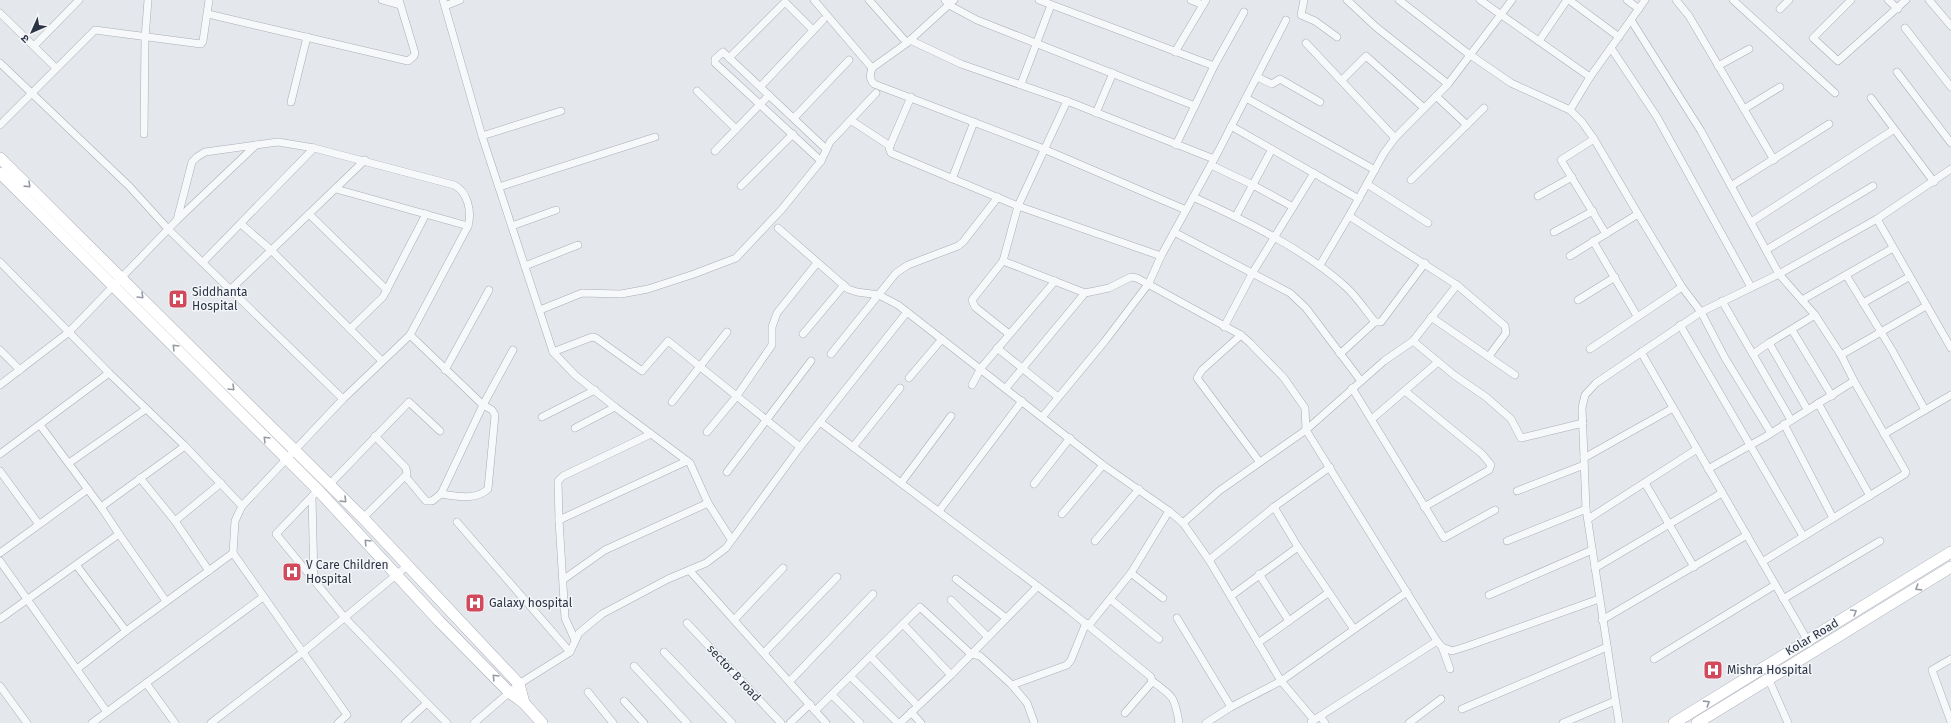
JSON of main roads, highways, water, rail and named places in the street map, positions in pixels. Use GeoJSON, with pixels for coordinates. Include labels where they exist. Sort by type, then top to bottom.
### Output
{"type":"FeatureCollection","features":[{"type":"Feature","properties":{"kind":"place","name":"Siddhanta Hospital"},"geometry":{"type":"Point","coordinates":[178,299]}},
{"type":"Feature","properties":{"kind":"place","name":"V Care Children Hospital"},"geometry":{"type":"Point","coordinates":[292,572]}},
{"type":"Feature","properties":{"kind":"place","name":"Galaxy hospital"},"geometry":{"type":"Point","coordinates":[475,603]}},
{"type":"Feature","properties":{"kind":"place","name":"Mishra Hospital"},"geometry":{"type":"Point","coordinates":[1713,670]}}]}
